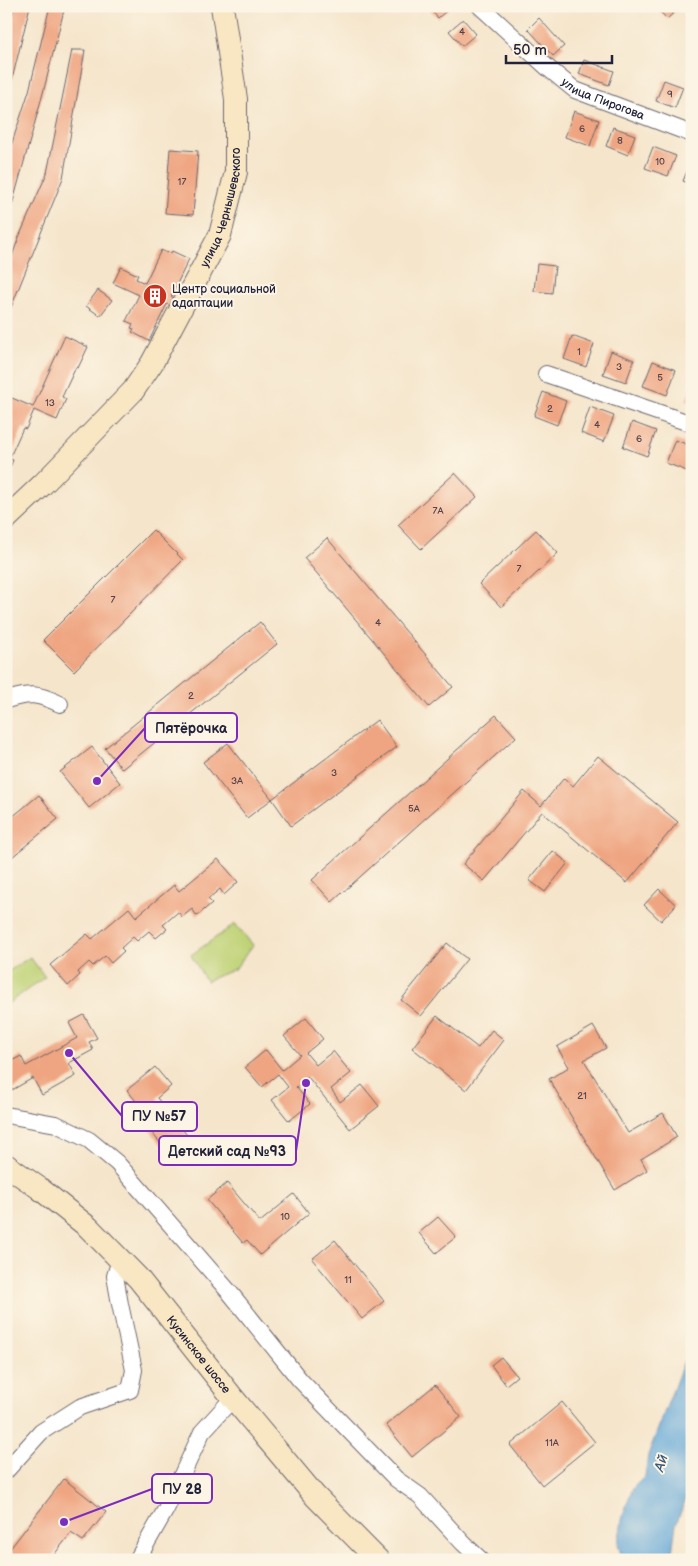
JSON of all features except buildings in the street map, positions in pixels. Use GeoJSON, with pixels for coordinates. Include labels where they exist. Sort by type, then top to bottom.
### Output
{"type":"FeatureCollection","features":[{"type":"Feature","properties":{"kind":"main road","name":"улица Чернышевского"},"geometry":{"type":"LineString","coordinates":[[6,518],[43,484],[133,391],[152,363],[220,235],[236,172],[236,99],[222,6]]}},
{"type":"Feature","properties":{"kind":"main road","name":"Кусинское шоссе"},"geometry":{"type":"LineString","coordinates":[[6,1165],[39,1188],[88,1228],[138,1278],[233,1398],[315,1496],[378,1560]]}},
{"type":"Feature","properties":{"kind":"street","name":"улица Пирогова"},"geometry":{"type":"LineString","coordinates":[[480,6],[548,68],[576,90],[692,134]]}},
{"type":"Feature","properties":{"kind":"street"},"geometry":{"type":"LineString","coordinates":[[546,374],[692,424]]}},
{"type":"Feature","properties":{"kind":"street"},"geometry":{"type":"LineString","coordinates":[[6,700],[24,695],[42,696],[60,704]]}},
{"type":"Feature","properties":{"kind":"street"},"geometry":{"type":"LineString","coordinates":[[6,1115],[56,1124],[90,1140],[117,1164],[155,1205],[231,1294],[300,1380],[396,1479],[420,1496],[480,1560]]}},
{"type":"Feature","properties":{"kind":"street"},"geometry":{"type":"LineString","coordinates":[[6,1472],[41,1432],[80,1407],[130,1390],[134,1370],[115,1276],[120,1260]]}},
{"type":"Feature","properties":{"kind":"street"},"geometry":{"type":"LineString","coordinates":[[136,1560],[166,1509],[202,1432],[233,1398]]}},
{"type":"Feature","properties":{"kind":"green space"},"geometry":{"type":"Polygon","coordinates":[[[235,924],[253,945],[235,969],[206,981],[191,955],[235,924]]]}},
{"type":"Feature","properties":{"kind":"green space"},"geometry":{"type":"Polygon","coordinates":[[[30,957],[45,977],[6,1005],[6,973],[30,957]]]}},
{"type":"Feature","properties":{"kind":"water","name":"Ай"},"geometry":{"type":"Polygon","coordinates":[[[692,1310],[692,1458],[689,1464],[687,1496],[676,1524],[671,1560],[618,1560],[621,1555],[618,1544],[623,1515],[633,1488],[645,1476],[648,1455],[690,1345],[688,1317],[692,1310]]]}},
{"type":"Feature","properties":{"kind":"place","name":"Центр социальной адаптации"},"geometry":{"type":"Point","coordinates":[155,296]}},
{"type":"Feature","properties":{"kind":"place","name":"Пятёрочка"},"geometry":{"type":"Point","coordinates":[97,781]}},
{"type":"Feature","properties":{"kind":"place","name":"ПУ №57"},"geometry":{"type":"Point","coordinates":[69,1053]}},
{"type":"Feature","properties":{"kind":"place","name":"Детский сад №93"},"geometry":{"type":"Point","coordinates":[306,1083]}},
{"type":"Feature","properties":{"kind":"place","name":"ПУ 28"},"geometry":{"type":"Point","coordinates":[64,1522]}}]}
